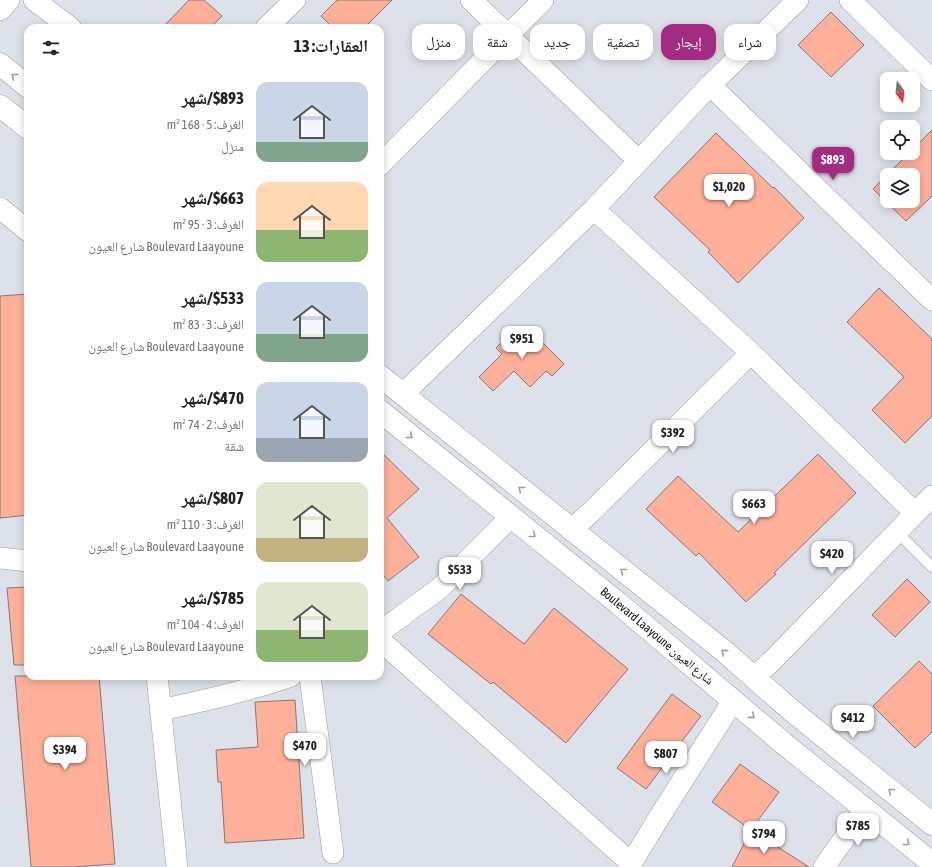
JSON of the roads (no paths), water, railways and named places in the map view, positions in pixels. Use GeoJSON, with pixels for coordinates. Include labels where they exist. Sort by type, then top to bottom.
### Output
{"type":"FeatureCollection","features":[{"type":"Feature","properties":{"kind":"street"},"geometry":{"type":"LineString","coordinates":[[0,10],[9,0]]}},
{"type":"Feature","properties":{"kind":"street"},"geometry":{"type":"LineString","coordinates":[[34,0],[66,24]]}},
{"type":"Feature","properties":{"kind":"street"},"geometry":{"type":"LineString","coordinates":[[270,24],[295,0]]}},
{"type":"Feature","properties":{"kind":"street"},"geometry":{"type":"LineString","coordinates":[[471,0],[496,24]]}},
{"type":"Feature","properties":{"kind":"street"},"geometry":{"type":"LineString","coordinates":[[519,24],[543,0]]}},
{"type":"Feature","properties":{"kind":"street"},"geometry":{"type":"LineString","coordinates":[[403,394],[594,209],[710,85],[798,0]]}},
{"type":"Feature","properties":{"kind":"street"},"geometry":{"type":"LineString","coordinates":[[850,0],[932,80]]}},
{"type":"Feature","properties":{"kind":"street"},"geometry":{"type":"LineString","coordinates":[[522,48],[639,161]]}},
{"type":"Feature","properties":{"kind":"street"},"geometry":{"type":"LineString","coordinates":[[384,161],[483,60]]}},
{"type":"Feature","properties":{"kind":"street"},"geometry":{"type":"LineString","coordinates":[[0,64],[24,84]]}},
{"type":"Feature","properties":{"kind":"street"},"geometry":{"type":"LineString","coordinates":[[710,85],[932,300]]}},
{"type":"Feature","properties":{"kind":"street"},"geometry":{"type":"LineString","coordinates":[[0,106],[24,125]]}},
{"type":"Feature","properties":{"kind":"street"},"geometry":{"type":"LineString","coordinates":[[0,208],[24,228]]}},
{"type":"Feature","properties":{"kind":"street"},"geometry":{"type":"LineString","coordinates":[[594,209],[751,353],[915,513]]}},
{"type":"Feature","properties":{"kind":"street"},"geometry":{"type":"LineString","coordinates":[[571,530],[590,514],[751,353]]}},
{"type":"Feature","properties":{"kind":"street"},"geometry":{"type":"LineString","coordinates":[[384,379],[724,651],[790,710],[932,824]]}},
{"type":"Feature","properties":{"kind":"street","name":"Boulevard Laayoune شارع العيون"},"geometry":{"type":"LineString","coordinates":[[384,416],[618,603],[733,701],[932,863]]}},
{"type":"Feature","properties":{"kind":"street"},"geometry":{"type":"LineString","coordinates":[[754,677],[772,661],[932,496]]}},
{"type":"Feature","properties":{"kind":"street"},"geometry":{"type":"LineString","coordinates":[[384,629],[440,588],[511,517]]}},
{"type":"Feature","properties":{"kind":"street"},"geometry":{"type":"LineString","coordinates":[[0,558],[24,561]]}},
{"type":"Feature","properties":{"kind":"street"},"geometry":{"type":"LineString","coordinates":[[384,644],[630,865],[733,701]]}},
{"type":"Feature","properties":{"kind":"street"},"geometry":{"type":"LineString","coordinates":[[157,680],[177,867]]}},
{"type":"Feature","properties":{"kind":"street"},"geometry":{"type":"LineString","coordinates":[[160,710],[219,698],[280,680]]}},
{"type":"Feature","properties":{"kind":"street"},"geometry":{"type":"LineString","coordinates":[[311,680],[333,853]]}},
{"type":"Feature","properties":{"kind":"street"},"geometry":{"type":"LineString","coordinates":[[824,867],[865,809]]}},
{"type":"Feature","properties":{"kind":"lane"},"geometry":{"type":"LineString","coordinates":[[897,532],[932,567]]}}]}
